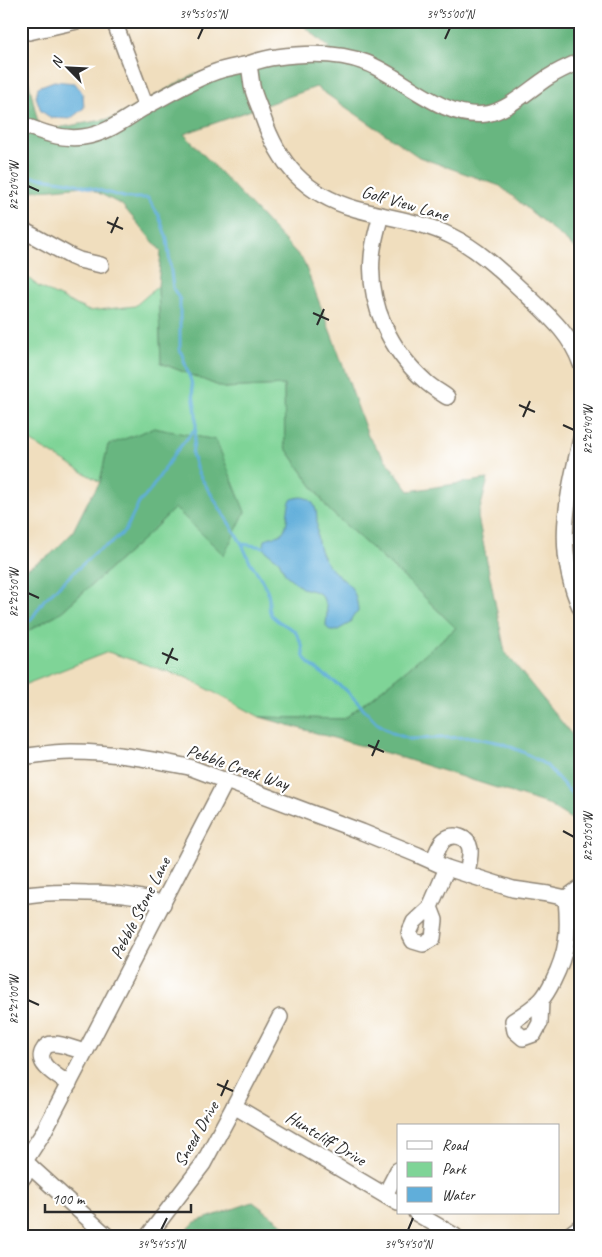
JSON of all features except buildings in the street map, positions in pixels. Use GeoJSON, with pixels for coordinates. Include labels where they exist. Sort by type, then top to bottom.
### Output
{"type":"FeatureCollection","features":[{"type":"Feature","properties":{"kind":"street"},"geometry":{"type":"LineString","coordinates":[[29,32],[77,21]]}},
{"type":"Feature","properties":{"kind":"street"},"geometry":{"type":"LineString","coordinates":[[114,21],[146,107]]}},
{"type":"Feature","properties":{"kind":"street"},"geometry":{"type":"LineString","coordinates":[[21,124],[53,136],[68,138],[104,132],[146,107],[219,70],[276,57],[296,55],[327,55],[365,62],[450,109],[465,114],[484,115],[500,110],[560,70],[581,61]]}},
{"type":"Feature","properties":{"kind":"street","name":"Golf View Lane"},"geometry":{"type":"LineString","coordinates":[[249,64],[253,87],[268,131],[278,152],[290,169],[306,185],[326,197],[355,209],[434,228],[457,239],[484,256],[564,332],[572,342],[581,364]]}},
{"type":"Feature","properties":{"kind":"street"},"geometry":{"type":"LineString","coordinates":[[381,215],[374,238],[371,269],[374,294],[381,319],[390,340],[405,360],[425,381],[447,397]]}},
{"type":"Feature","properties":{"kind":"street"},"geometry":{"type":"LineString","coordinates":[[21,229],[72,257],[101,265]]}},
{"type":"Feature","properties":{"kind":"street"},"geometry":{"type":"LineString","coordinates":[[580,449],[567,504],[565,546],[569,574],[581,608]]}},
{"type":"Feature","properties":{"kind":"street","name":"Pebble Creek Way"},"geometry":{"type":"LineString","coordinates":[[21,757],[70,752],[131,756],[189,767],[370,835],[447,868],[513,889],[566,898]]}},
{"type":"Feature","properties":{"kind":"street","name":"Pebble Stone Lane"},"geometry":{"type":"LineString","coordinates":[[21,1180],[26,1162],[69,1084],[226,781]]}},
{"type":"Feature","properties":{"kind":"street"},"geometry":{"type":"LineString","coordinates":[[433,861],[445,839],[450,836],[460,837],[467,842],[470,851],[468,874]]}},
{"type":"Feature","properties":{"kind":"street"},"geometry":{"type":"LineString","coordinates":[[430,907],[447,868]]}},
{"type":"Feature","properties":{"kind":"street"},"geometry":{"type":"LineString","coordinates":[[541,1000],[555,977],[565,951],[568,927],[566,898],[581,887]]}},
{"type":"Feature","properties":{"kind":"street"},"geometry":{"type":"LineString","coordinates":[[21,896],[60,892],[105,893],[147,898],[163,904]]}},
{"type":"Feature","properties":{"kind":"street","name":"Sneed Drive"},"geometry":{"type":"LineString","coordinates":[[148,1236],[203,1164],[280,1017]]}},
{"type":"Feature","properties":{"kind":"street"},"geometry":{"type":"LineString","coordinates":[[69,1084],[49,1070],[43,1063],[43,1050],[46,1046],[54,1044],[85,1052]]}},
{"type":"Feature","properties":{"kind":"street","name":"Huntcliff Drive"},"geometry":{"type":"LineString","coordinates":[[234,1106],[392,1199]]}},
{"type":"Feature","properties":{"kind":"street"},"geometry":{"type":"LineString","coordinates":[[26,1162],[107,1236]]}},
{"type":"Feature","properties":{"kind":"street"},"geometry":{"type":"LineString","coordinates":[[392,1199],[397,1175]]}},
{"type":"Feature","properties":{"kind":"street"},"geometry":{"type":"LineString","coordinates":[[418,1214],[455,1236]]}},
{"type":"Feature","properties":{"kind":"street"},"geometry":{"type":"LineString","coordinates":[[568,1236],[581,1226]]}},
{"type":"Feature","properties":{"kind":"green space"},"geometry":{"type":"Polygon","coordinates":[[[298,21],[581,21],[581,253],[500,186],[419,157],[316,87],[184,134],[303,260],[368,436],[409,491],[488,479],[478,517],[505,652],[581,746],[581,825],[547,804],[390,754],[260,717],[344,719],[456,628],[409,582],[329,510],[285,447],[284,385],[224,388],[161,363],[158,286],[161,251],[122,205],[85,186],[21,192],[21,48],[40,131],[114,118],[195,74],[330,48],[298,21]]]}},
{"type":"Feature","properties":{"kind":"green space"},"geometry":{"type":"Polygon","coordinates":[[[21,272],[39,287],[89,311],[135,306],[158,286],[161,363],[224,388],[284,385],[285,447],[329,510],[409,582],[456,628],[344,719],[260,717],[187,678],[108,652],[21,686],[21,635],[61,612],[175,508],[245,512],[108,445],[100,482],[21,436],[21,272]]]}},
{"type":"Feature","properties":{"kind":"green space"},"geometry":{"type":"Polygon","coordinates":[[[154,428],[216,440],[245,512],[224,555],[175,508],[61,612],[21,635],[21,572],[50,555],[72,533],[100,482],[108,445],[154,428]]]}},
{"type":"Feature","properties":{"kind":"green space"},"geometry":{"type":"Polygon","coordinates":[[[253,1202],[299,1236],[255,1236],[245,1229],[213,1231],[209,1236],[181,1236],[195,1222],[253,1202]]]}},
{"type":"Feature","properties":{"kind":"green space"},"geometry":{"type":"Polygon","coordinates":[[[245,1229],[255,1236],[209,1236],[212,1231],[245,1229]]]}},
{"type":"Feature","properties":{"kind":"water"},"geometry":{"type":"Polygon","coordinates":[[[54,81],[75,83],[83,94],[84,108],[70,119],[51,118],[41,111],[36,97],[38,87],[54,81]]]}},
{"type":"Feature","properties":{"kind":"water"},"geometry":{"type":"Polygon","coordinates":[[[306,498],[314,505],[320,550],[331,569],[350,586],[356,600],[358,612],[352,617],[350,623],[336,631],[330,631],[326,626],[327,612],[322,596],[317,592],[302,588],[286,575],[279,561],[265,550],[264,543],[266,539],[281,534],[284,530],[290,502],[292,499],[306,498]]]}},
{"type":"Feature","properties":{"kind":"waterway"},"geometry":{"type":"LineString","coordinates":[[21,177],[69,182],[127,198],[148,198],[159,216],[167,239],[173,288],[180,300],[180,349],[191,381],[196,413],[196,429],[192,454],[198,473],[242,544],[267,590],[271,615],[295,631],[302,645],[304,657],[309,664],[346,690],[377,723],[392,733],[410,739],[472,737],[501,743],[523,752],[546,765],[581,804]]}},
{"type":"Feature","properties":{"kind":"waterway"},"geometry":{"type":"LineString","coordinates":[[21,625],[31,620],[44,600],[97,551],[110,544],[125,531],[139,503],[195,429]]}},
{"type":"Feature","properties":{"kind":"waterway"},"geometry":{"type":"LineString","coordinates":[[242,544],[264,547]]}}]}
